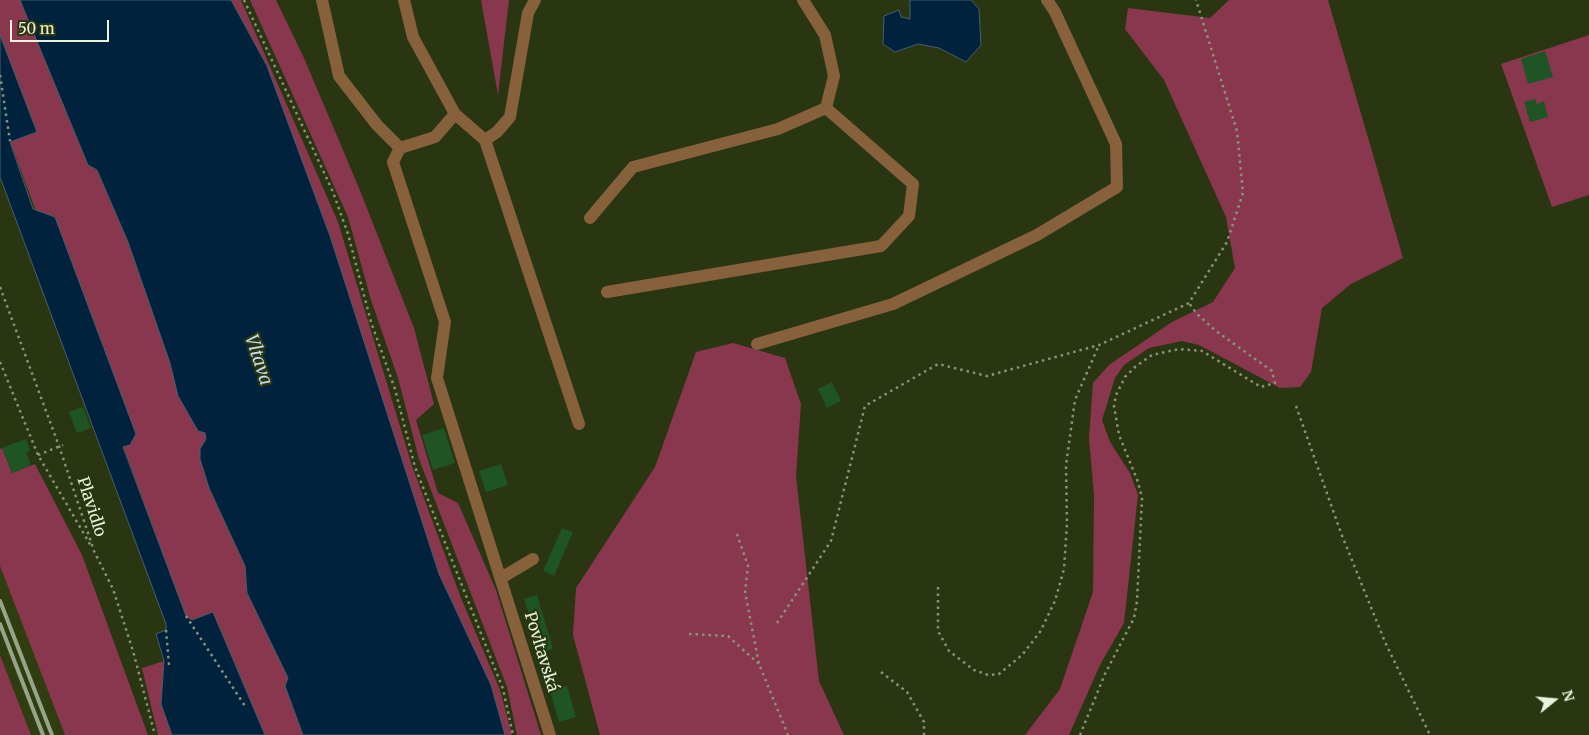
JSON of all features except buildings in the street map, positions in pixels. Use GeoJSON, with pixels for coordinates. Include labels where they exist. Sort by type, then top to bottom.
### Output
{"type":"FeatureCollection","features":[{"type":"Feature","properties":{"kind":"lane"},"geometry":{"type":"LineString","coordinates":[[322,0],[339,76],[378,125],[400,148],[435,137],[455,114]]}},
{"type":"Feature","properties":{"kind":"lane"},"geometry":{"type":"LineString","coordinates":[[404,0],[413,37],[455,114],[485,140],[579,424]]}},
{"type":"Feature","properties":{"kind":"lane"},"geometry":{"type":"LineString","coordinates":[[485,140],[498,132],[510,118],[528,13],[535,0]]}},
{"type":"Feature","properties":{"kind":"lane"},"geometry":{"type":"LineString","coordinates":[[803,0],[825,35],[834,76],[826,108]]}},
{"type":"Feature","properties":{"kind":"lane"},"geometry":{"type":"LineString","coordinates":[[757,344],[893,304],[1037,234],[1117,187],[1116,144],[1055,12],[1047,0]]}},
{"type":"Feature","properties":{"kind":"lane"},"geometry":{"type":"LineString","coordinates":[[590,218],[633,167],[778,129],[826,108]]}},
{"type":"Feature","properties":{"kind":"lane"},"geometry":{"type":"LineString","coordinates":[[607,292],[882,246],[909,216],[913,184],[826,108]]}},
{"type":"Feature","properties":{"kind":"lane","name":"Povltavská"},"geometry":{"type":"LineString","coordinates":[[400,148],[393,162],[445,322],[437,378],[550,735]]}},
{"type":"Feature","properties":{"kind":"lane"},"geometry":{"type":"LineString","coordinates":[[501,578],[533,559]]}},
{"type":"Feature","properties":{"kind":"path"},"geometry":{"type":"LineString","coordinates":[[244,0],[333,192],[348,234],[370,322],[396,389],[415,467],[503,689],[513,735]]}},
{"type":"Feature","properties":{"kind":"path"},"geometry":{"type":"LineString","coordinates":[[777,623],[831,541],[864,406],[938,364],[987,376],[1098,345],[1190,303],[1227,242],[1243,193],[1237,131],[1196,0]]}},
{"type":"Feature","properties":{"kind":"path"},"geometry":{"type":"LineString","coordinates":[[0,75],[10,141]]}},
{"type":"Feature","properties":{"kind":"path","name":"Plavidlo"},"geometry":{"type":"LineString","coordinates":[[0,288],[61,445],[94,551],[113,589],[133,651],[155,735]]}},
{"type":"Feature","properties":{"kind":"path"},"geometry":{"type":"LineString","coordinates":[[1080,735],[1105,674],[1134,618],[1137,601],[1142,498],[1138,482],[1119,435],[1114,406],[1116,395],[1125,377],[1152,355],[1179,349],[1202,351],[1261,387],[1275,383],[1272,370],[1216,331],[1197,314],[1190,303]]}},
{"type":"Feature","properties":{"kind":"path"},"geometry":{"type":"LineString","coordinates":[[938,587],[938,631],[949,651],[974,670],[988,674],[999,674],[1022,655],[1040,632],[1055,601],[1064,569],[1067,523],[1066,465],[1075,400],[1098,345]]}},
{"type":"Feature","properties":{"kind":"path"},"geometry":{"type":"LineString","coordinates":[[0,362],[38,455],[94,551]]}},
{"type":"Feature","properties":{"kind":"path"},"geometry":{"type":"LineString","coordinates":[[1296,406],[1341,532],[1385,642],[1430,735]]}},
{"type":"Feature","properties":{"kind":"path"},"geometry":{"type":"LineString","coordinates":[[38,455],[61,445]]}},
{"type":"Feature","properties":{"kind":"path"},"geometry":{"type":"LineString","coordinates":[[738,534],[748,566],[745,592],[759,664],[788,735]]}},
{"type":"Feature","properties":{"kind":"path"},"geometry":{"type":"LineString","coordinates":[[186,616],[245,706]]}},
{"type":"Feature","properties":{"kind":"path"},"geometry":{"type":"LineString","coordinates":[[166,630],[169,665]]}},
{"type":"Feature","properties":{"kind":"path"},"geometry":{"type":"LineString","coordinates":[[689,634],[728,636],[759,664]]}},
{"type":"Feature","properties":{"kind":"path"},"geometry":{"type":"LineString","coordinates":[[881,672],[907,692],[924,722],[924,735]]}},
{"type":"Feature","properties":{"kind":"shaded area"},"geometry":{"type":"Polygon","coordinates":[[[0,0],[20,0],[88,165],[97,170],[128,242],[170,363],[178,396],[205,433],[206,439],[200,449],[200,459],[209,488],[245,566],[247,593],[288,678],[285,686],[303,735],[265,735],[212,612],[192,620],[186,616],[10,141],[37,132],[0,35],[0,0]]]}},
{"type":"Feature","properties":{"kind":"shaded area"},"geometry":{"type":"Polygon","coordinates":[[[231,0],[241,0],[338,222],[412,466],[461,598],[500,690],[512,735],[505,735],[491,685],[439,574],[330,236],[267,66],[231,0]]]}},
{"type":"Feature","properties":{"kind":"shaded area"},"geometry":{"type":"Polygon","coordinates":[[[250,0],[276,0],[304,58],[359,188],[414,328],[434,404],[416,420],[438,493],[458,503],[496,590],[541,735],[517,735],[507,687],[419,459],[398,378],[371,300],[348,217],[250,0]]]}},
{"type":"Feature","properties":{"kind":"shaded area"},"geometry":{"type":"Polygon","coordinates":[[[481,0],[509,0],[498,95],[481,0]]]}},
{"type":"Feature","properties":{"kind":"shaded area"},"geometry":{"type":"Polygon","coordinates":[[[1229,0],[1328,0],[1403,258],[1351,284],[1322,308],[1311,372],[1300,387],[1280,388],[1199,345],[1182,341],[1149,348],[1124,365],[1115,378],[1102,420],[1110,442],[1130,473],[1138,495],[1124,623],[1100,665],[1069,735],[1025,735],[1060,689],[1093,592],[1094,495],[1089,438],[1093,383],[1109,365],[1172,322],[1213,302],[1235,268],[1226,217],[1164,80],[1125,29],[1128,8],[1210,18],[1229,0]]]}},
{"type":"Feature","properties":{"kind":"shaded area"},"geometry":{"type":"Polygon","coordinates":[[[1589,35],[1589,195],[1552,207],[1501,64],[1589,35]]]}},
{"type":"Feature","properties":{"kind":"shaded area"},"geometry":{"type":"Polygon","coordinates":[[[733,343],[785,358],[801,404],[796,476],[819,681],[844,735],[600,735],[573,635],[576,588],[655,467],[696,352],[733,343]]]}},
{"type":"Feature","properties":{"kind":"shaded area"},"geometry":{"type":"Polygon","coordinates":[[[2,448],[12,473],[35,464],[82,555],[148,735],[65,735],[0,566],[0,449],[2,448]]]}},
{"type":"Feature","properties":{"kind":"shaded area"},"geometry":{"type":"Polygon","coordinates":[[[0,566],[65,735],[31,735],[0,655],[0,566]]]}},
{"type":"Feature","properties":{"kind":"shaded area"},"geometry":{"type":"Polygon","coordinates":[[[0,655],[31,735],[0,735],[0,655]]]}},
{"type":"Feature","properties":{"kind":"shaded area"},"geometry":{"type":"Polygon","coordinates":[[[164,661],[161,704],[172,735],[158,735],[142,668],[164,661]]]}},
{"type":"Feature","properties":{"kind":"water","name":"Vltava"},"geometry":{"type":"Polygon","coordinates":[[[20,0],[231,0],[267,66],[330,236],[439,574],[491,685],[505,735],[303,735],[285,686],[288,678],[247,593],[245,566],[209,488],[200,459],[200,449],[206,439],[205,433],[198,431],[178,396],[170,363],[128,242],[97,170],[88,165],[20,0]]]}},
{"type":"Feature","properties":{"kind":"water"},"geometry":{"type":"Polygon","coordinates":[[[910,0],[971,0],[979,9],[981,45],[966,62],[939,48],[918,44],[895,52],[883,44],[884,16],[899,10],[901,17],[910,19],[910,0]]]}},
{"type":"Feature","properties":{"kind":"water"},"geometry":{"type":"Polygon","coordinates":[[[0,35],[37,132],[10,142],[33,209],[55,217],[136,434],[130,445],[123,447],[186,616],[192,620],[213,612],[265,735],[172,735],[161,704],[164,661],[156,634],[166,630],[166,624],[0,177],[0,35]]]}},
{"type":"Feature","properties":{"kind":"railway"},"geometry":{"type":"LineString","coordinates":[[0,601],[52,735]]}},
{"type":"Feature","properties":{"kind":"railway"},"geometry":{"type":"LineString","coordinates":[[0,624],[43,735]]}}]}
